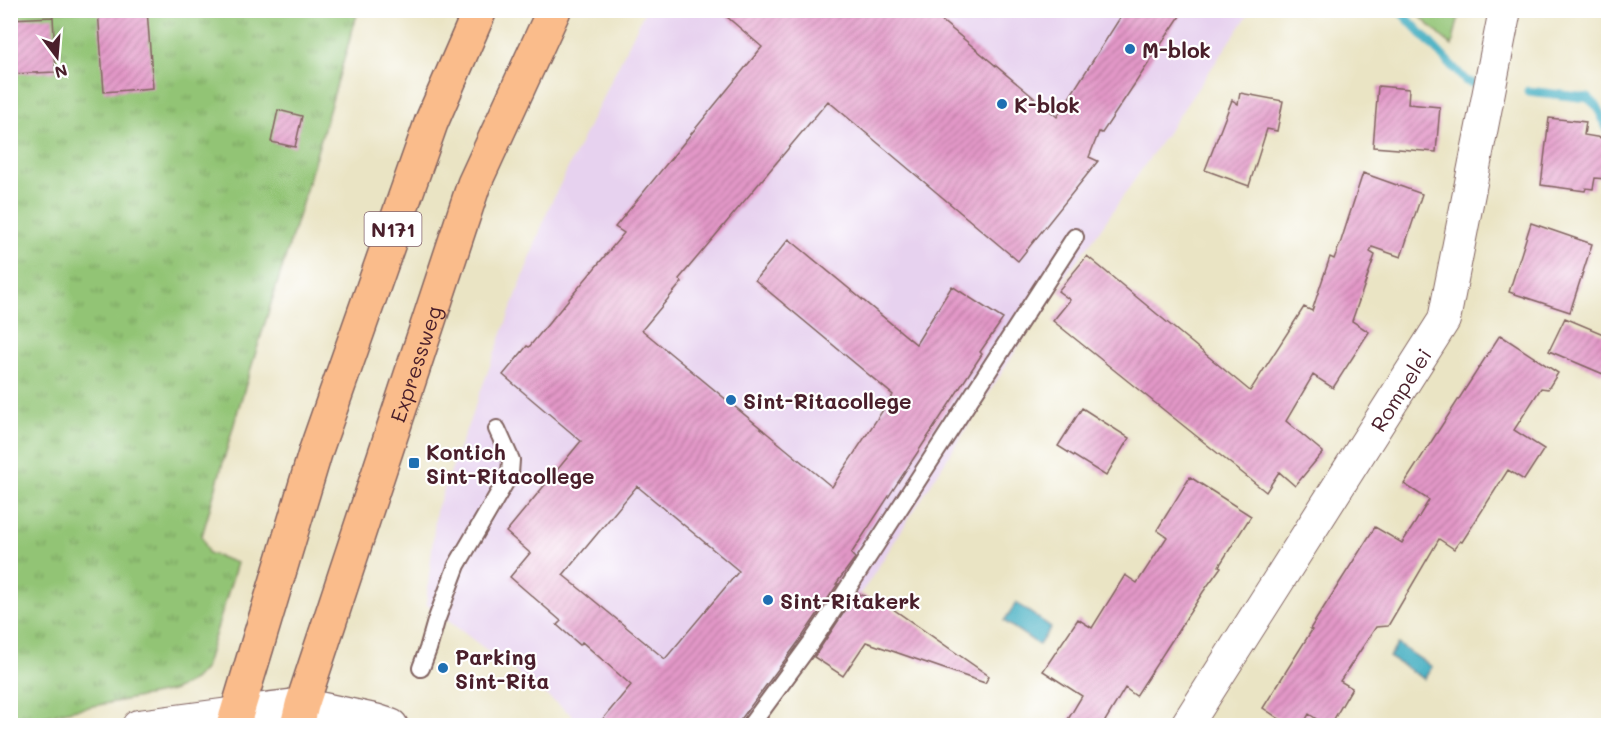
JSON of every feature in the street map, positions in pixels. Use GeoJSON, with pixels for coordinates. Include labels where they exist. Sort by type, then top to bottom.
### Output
{"type":"FeatureCollection","features":[{"type":"Feature","properties":{"kind":"highway","name":"N171"},"geometry":{"type":"LineString","coordinates":[[234,719],[320,439],[431,123],[480,10]]}},
{"type":"Feature","properties":{"kind":"highway","name":"Expressweg"},"geometry":{"type":"LineString","coordinates":[[299,716],[474,184],[554,10]]}},
{"type":"Feature","properties":{"kind":"street","name":"Rompelei"},"geometry":{"type":"LineString","coordinates":[[1186,726],[1444,320],[1506,10]]}},
{"type":"Feature","properties":{"kind":"street"},"geometry":{"type":"LineString","coordinates":[[138,726],[299,716],[376,721],[391,726]]}},
{"type":"Feature","properties":{"kind":"lane"},"geometry":{"type":"LineString","coordinates":[[750,726],[844,594],[1075,237]]}},
{"type":"Feature","properties":{"kind":"lane"},"geometry":{"type":"LineString","coordinates":[[421,668],[457,565],[510,474],[511,460],[497,429]]}},
{"type":"Feature","properties":{"kind":"shaded area","name":"Sint-Ritacollege"},"geometry":{"type":"Polygon","coordinates":[[[645,11],[1251,11],[1095,237],[1055,289],[868,583],[762,725],[585,725],[426,604],[436,511],[549,207],[645,11]]]}},
{"type":"Feature","properties":{"kind":"green space"},"geometry":{"type":"Polygon","coordinates":[[[11,11],[358,11],[202,536],[208,553],[237,563],[205,668],[194,680],[172,691],[72,710],[11,725],[11,11]]]}},
{"type":"Feature","properties":{"kind":"green space"},"geometry":{"type":"Polygon","coordinates":[[[1414,11],[1460,11],[1452,46],[1414,11]]]}},
{"type":"Feature","properties":{"kind":"water"},"geometry":{"type":"Polygon","coordinates":[[[1016,603],[1051,627],[1039,645],[1004,621],[1016,603]]]}},
{"type":"Feature","properties":{"kind":"water"},"geometry":{"type":"Polygon","coordinates":[[[1398,644],[1432,667],[1424,679],[1389,657],[1398,644]]]}},
{"type":"Feature","properties":{"kind":"building"},"geometry":{"type":"Polygon","coordinates":[[[98,10],[147,10],[153,88],[104,92],[98,10]]]}},
{"type":"Feature","properties":{"kind":"building"},"geometry":{"type":"Polygon","coordinates":[[[719,10],[929,10],[1057,117],[1125,10],[1184,10],[1102,133],[1099,132],[1089,157],[1098,161],[1018,261],[828,101],[679,279],[682,282],[642,330],[832,487],[893,395],[755,280],[789,239],[916,344],[952,286],[1003,319],[851,554],[855,558],[836,584],[838,584],[736,726],[597,726],[631,685],[582,642],[580,645],[557,625],[561,621],[510,577],[530,553],[506,532],[581,441],[503,375],[624,233],[615,227],[762,47],[719,10]],[[637,486],[563,575],[665,659],[739,571],[637,486]]]}},
{"type":"Feature","properties":{"kind":"building"},"geometry":{"type":"Polygon","coordinates":[[[53,17],[56,72],[10,74],[10,19],[53,17]]]}},
{"type":"Feature","properties":{"kind":"building"},"geometry":{"type":"Polygon","coordinates":[[[1378,86],[1409,89],[1408,104],[1440,107],[1436,152],[1373,147],[1378,86]]]}},
{"type":"Feature","properties":{"kind":"building"},"geometry":{"type":"Polygon","coordinates":[[[1240,93],[1283,101],[1277,131],[1267,129],[1249,186],[1205,170],[1232,100],[1238,104],[1240,93]]]}},
{"type":"Feature","properties":{"kind":"building"},"geometry":{"type":"Polygon","coordinates":[[[278,110],[302,116],[295,147],[271,142],[278,110]]]}},
{"type":"Feature","properties":{"kind":"building"},"geometry":{"type":"Polygon","coordinates":[[[1549,118],[1586,122],[1584,135],[1608,139],[1606,179],[1595,178],[1593,189],[1586,188],[1585,191],[1541,185],[1549,118]]]}},
{"type":"Feature","properties":{"kind":"building"},"geometry":{"type":"Polygon","coordinates":[[[1363,173],[1422,194],[1401,257],[1372,247],[1370,252],[1375,255],[1352,321],[1369,332],[1333,388],[1313,375],[1286,421],[1323,452],[1295,486],[1279,472],[1266,492],[1053,321],[1070,300],[1058,291],[1087,256],[1250,391],[1304,307],[1312,311],[1330,257],[1334,259],[1341,241],[1363,173]]]}},
{"type":"Feature","properties":{"kind":"building"},"geometry":{"type":"Polygon","coordinates":[[[1531,223],[1592,244],[1570,312],[1509,292],[1531,223]]]}},
{"type":"Feature","properties":{"kind":"building"},"geometry":{"type":"Polygon","coordinates":[[[1565,318],[1608,336],[1608,376],[1549,351],[1565,318]]]}},
{"type":"Feature","properties":{"kind":"building"},"geometry":{"type":"Polygon","coordinates":[[[1500,335],[1558,373],[1548,389],[1541,388],[1514,430],[1544,449],[1524,480],[1508,470],[1462,542],[1460,541],[1454,549],[1439,539],[1388,626],[1376,627],[1340,681],[1352,688],[1330,726],[1309,714],[1302,726],[1290,726],[1263,708],[1375,527],[1402,543],[1415,523],[1429,500],[1404,484],[1500,335]]]}},
{"type":"Feature","properties":{"kind":"building"},"geometry":{"type":"Polygon","coordinates":[[[1082,408],[1129,438],[1106,476],[1058,446],[1082,408]]]}},
{"type":"Feature","properties":{"kind":"building"},"geometry":{"type":"Polygon","coordinates":[[[1190,477],[1251,516],[1219,566],[1221,567],[1136,696],[1125,688],[1102,726],[1064,726],[1082,696],[1043,671],[1078,619],[1092,628],[1125,575],[1137,583],[1167,537],[1157,530],[1190,477]]]}},
{"type":"Feature","properties":{"kind":"building"},"geometry":{"type":"Polygon","coordinates":[[[857,593],[890,607],[989,676],[985,683],[866,642],[843,676],[814,657],[857,593]]]}},
{"type":"Feature","properties":{"kind":"waterway"},"geometry":{"type":"LineString","coordinates":[[1399,10],[1466,81],[1472,83]]}},
{"type":"Feature","properties":{"kind":"waterway"},"geometry":{"type":"LineString","coordinates":[[1528,91],[1588,98],[1597,106],[1608,130]]}},
{"type":"Feature","properties":{"kind":"place","name":"M-blok"},"geometry":{"type":"Point","coordinates":[1130,49]}},
{"type":"Feature","properties":{"kind":"place","name":"K-blok"},"geometry":{"type":"Point","coordinates":[1002,104]}},
{"type":"Feature","properties":{"kind":"place","name":"Sint-Ritacollege"},"geometry":{"type":"Point","coordinates":[731,400]}},
{"type":"Feature","properties":{"kind":"place","name":"Kontich Sint-Ritacollege"},"geometry":{"type":"Point","coordinates":[414,463]}},
{"type":"Feature","properties":{"kind":"place","name":"Sint-Ritakerk"},"geometry":{"type":"Point","coordinates":[768,600]}},
{"type":"Feature","properties":{"kind":"place","name":"Parking Sint-Rita"},"geometry":{"type":"Point","coordinates":[443,668]}}]}
